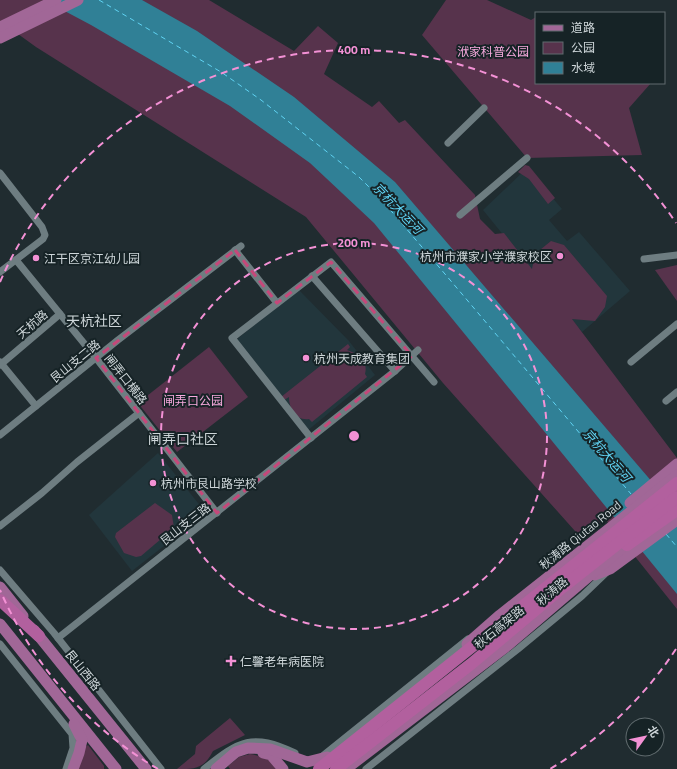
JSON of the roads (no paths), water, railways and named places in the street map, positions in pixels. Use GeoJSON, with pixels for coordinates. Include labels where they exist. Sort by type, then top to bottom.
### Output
{"type":"FeatureCollection","features":[{"type":"Feature","properties":{"kind":"highway"},"geometry":{"type":"LineString","coordinates":[[662,487],[677,474]]}},
{"type":"Feature","properties":{"kind":"highway","name":"秋石高架路"},"geometry":{"type":"LineString","coordinates":[[320,764],[677,483]]}},
{"type":"Feature","properties":{"kind":"highway","name":"秋石高架路"},"geometry":{"type":"LineString","coordinates":[[336,769],[471,664],[563,587],[677,497]]}},
{"type":"Feature","properties":{"kind":"highway"},"geometry":{"type":"LineString","coordinates":[[620,550],[677,510]]}},
{"type":"Feature","properties":{"kind":"highway"},"geometry":{"type":"LineString","coordinates":[[0,600],[39,636]]}},
{"type":"Feature","properties":{"kind":"main road"},"geometry":{"type":"LineString","coordinates":[[0,38],[56,0]]}},
{"type":"Feature","properties":{"kind":"main road"},"geometry":{"type":"LineString","coordinates":[[0,27],[78,0]]}},
{"type":"Feature","properties":{"kind":"main road"},"geometry":{"type":"LineString","coordinates":[[599,536],[606,524],[677,464]]}},
{"type":"Feature","properties":{"kind":"main road","name":"秋涛路 Qiutao Road"},"geometry":{"type":"LineString","coordinates":[[320,764],[434,672],[500,615],[662,487]]}},
{"type":"Feature","properties":{"kind":"main road"},"geometry":{"type":"LineString","coordinates":[[612,565],[620,550],[677,502]]}},
{"type":"Feature","properties":{"kind":"main road"},"geometry":{"type":"LineString","coordinates":[[612,565],[677,520]]}},
{"type":"Feature","properties":{"kind":"main road","name":"秋涛路"},"geometry":{"type":"LineString","coordinates":[[346,769],[507,646],[587,578],[612,565]]}},
{"type":"Feature","properties":{"kind":"main road","name":"艮山西路"},"geometry":{"type":"LineString","coordinates":[[0,587],[146,769]]}},
{"type":"Feature","properties":{"kind":"main road"},"geometry":{"type":"LineString","coordinates":[[0,624],[116,769]]}},
{"type":"Feature","properties":{"kind":"main road"},"geometry":{"type":"LineString","coordinates":[[67,707],[82,740],[73,769]]}},
{"type":"Feature","properties":{"kind":"main road"},"geometry":{"type":"LineString","coordinates":[[216,769],[236,752],[248,748],[260,747],[307,762],[320,764]]}},
{"type":"Feature","properties":{"kind":"main road"},"geometry":{"type":"LineString","coordinates":[[224,769],[240,756],[249,752],[260,752],[271,755],[283,769]]}},
{"type":"Feature","properties":{"kind":"main road"},"geometry":{"type":"LineString","coordinates":[[134,755],[150,769]]}},
{"type":"Feature","properties":{"kind":"main road"},"geometry":{"type":"LineString","coordinates":[[311,769],[320,764]]}},
{"type":"Feature","properties":{"kind":"street"},"geometry":{"type":"LineString","coordinates":[[448,143],[484,108]]}},
{"type":"Feature","properties":{"kind":"street"},"geometry":{"type":"LineString","coordinates":[[460,215],[527,158]]}},
{"type":"Feature","properties":{"kind":"street"},"geometry":{"type":"LineString","coordinates":[[0,173],[42,227],[45,235],[43,239],[0,272]]}},
{"type":"Feature","properties":{"kind":"street","name":"艮山支二路"},"geometry":{"type":"LineString","coordinates":[[0,435],[96,358],[238,248],[277,303]]}},
{"type":"Feature","properties":{"kind":"street"},"geometry":{"type":"LineString","coordinates":[[644,258],[677,255]]}},
{"type":"Feature","properties":{"kind":"street","name":"闸弄口横路"},"geometry":{"type":"LineString","coordinates":[[16,260],[96,358],[217,513]]}},
{"type":"Feature","properties":{"kind":"street"},"geometry":{"type":"LineString","coordinates":[[310,438],[232,338],[331,262],[415,353],[434,382]]}},
{"type":"Feature","properties":{"kind":"street"},"geometry":{"type":"LineString","coordinates":[[312,276],[395,371]]}},
{"type":"Feature","properties":{"kind":"street","name":"天杭路"},"geometry":{"type":"LineString","coordinates":[[1,364],[60,314]]}},
{"type":"Feature","properties":{"kind":"street"},"geometry":{"type":"LineString","coordinates":[[631,362],[677,324]]}},
{"type":"Feature","properties":{"kind":"street","name":"艮山支三路"},"geometry":{"type":"LineString","coordinates":[[58,638],[395,371],[415,353]]}},
{"type":"Feature","properties":{"kind":"street"},"geometry":{"type":"LineString","coordinates":[[1,364],[36,406]]}},
{"type":"Feature","properties":{"kind":"street"},"geometry":{"type":"LineString","coordinates":[[666,401],[677,392]]}},
{"type":"Feature","properties":{"kind":"street"},"geometry":{"type":"LineString","coordinates":[[0,526],[139,413]]}},
{"type":"Feature","properties":{"kind":"street"},"geometry":{"type":"LineString","coordinates":[[366,769],[467,691],[582,596],[612,565]]}},
{"type":"Feature","properties":{"kind":"street"},"geometry":{"type":"LineString","coordinates":[[0,570],[58,638],[161,769]]}},
{"type":"Feature","properties":{"kind":"street"},"geometry":{"type":"LineString","coordinates":[[507,646],[532,636]]}},
{"type":"Feature","properties":{"kind":"street"},"geometry":{"type":"LineString","coordinates":[[0,644],[72,734],[73,748],[66,769]]}},
{"type":"Feature","properties":{"kind":"street"},"geometry":{"type":"LineString","coordinates":[[204,769],[227,751],[241,744],[256,740],[274,744],[299,754],[327,769]]}},
{"type":"Feature","properties":{"kind":"water","name":"京杭大运河"},"geometry":{"type":"Polygon","coordinates":[[[44,0],[142,0],[197,31],[294,97],[395,182],[677,511],[677,594],[374,223],[310,163],[230,106],[91,25],[44,0]]]}},
{"type":"Feature","properties":{"kind":"place","name":"杭州市濮家小学濮家校区"},"geometry":{"type":"Point","coordinates":[560,256]}},
{"type":"Feature","properties":{"kind":"place","name":"江干区京江幼儿园"},"geometry":{"type":"Point","coordinates":[36,258]}},
{"type":"Feature","properties":{"kind":"place","name":"杭州天成教育集团"},"geometry":{"type":"Point","coordinates":[306,358]}},
{"type":"Feature","properties":{"kind":"place","name":"杭州市艮山路学校"},"geometry":{"type":"Point","coordinates":[153,483]}},
{"type":"Feature","properties":{"kind":"place","name":"仁馨老年病医院"},"geometry":{"type":"Point","coordinates":[231,661]}},
{"type":"Feature","properties":{"kind":"district","name":"天杭社区"},"geometry":{"type":"Point","coordinates":[94,320]}},
{"type":"Feature","properties":{"kind":"district","name":"闸弄口社区"},"geometry":{"type":"Point","coordinates":[183,438]}},
{"type":"Feature","properties":{"kind":"park label","name":"洑家科普公园"},"geometry":{"type":"Point","coordinates":[493,51]}},
{"type":"Feature","properties":{"kind":"park label","name":"闸弄口公园"},"geometry":{"type":"Point","coordinates":[193,400]}}]}
